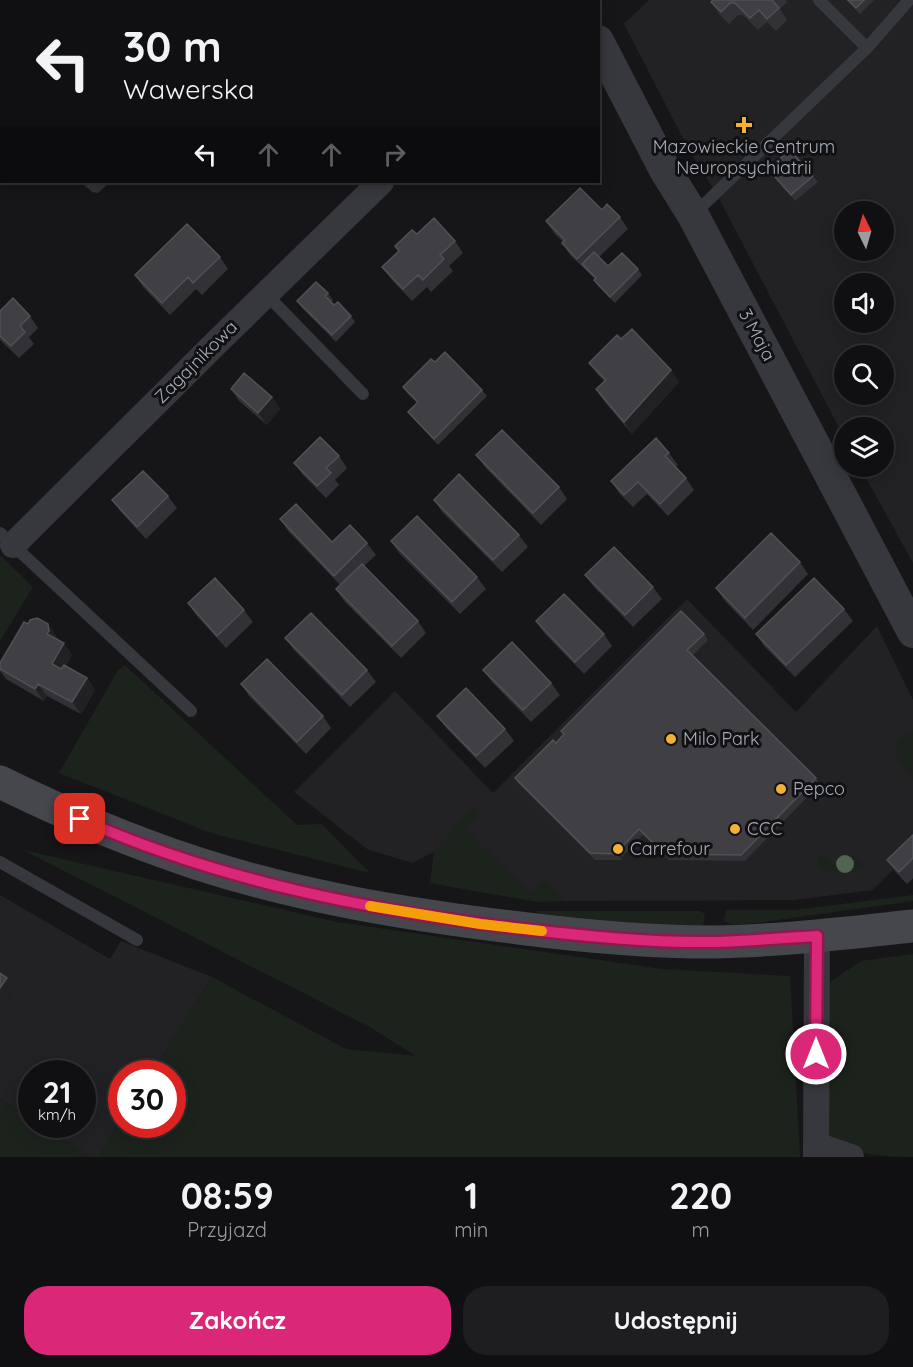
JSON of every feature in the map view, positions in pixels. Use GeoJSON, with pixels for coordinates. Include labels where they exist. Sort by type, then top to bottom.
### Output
{"type":"FeatureCollection","features":[{"type":"Feature","properties":{"kind":"main road"},"geometry":{"type":"LineString","coordinates":[[0,782],[99,828],[196,863],[285,888],[373,907],[480,924],[595,938],[711,942],[817,936],[913,926]]}},
{"type":"Feature","properties":{"kind":"street","name":"3 Maja"},"geometry":{"type":"LineString","coordinates":[[600,44],[665,170],[693,215],[913,632]]}},
{"type":"Feature","properties":{"kind":"street","name":"Zagajnikowa"},"geometry":{"type":"LineString","coordinates":[[7,539],[380,183]]}},
{"type":"Feature","properties":{"kind":"street"},"geometry":{"type":"LineString","coordinates":[[817,936],[816,1151],[851,1157]]}},
{"type":"Feature","properties":{"kind":"lane"},"geometry":{"type":"LineString","coordinates":[[819,0],[867,48]]}},
{"type":"Feature","properties":{"kind":"lane"},"geometry":{"type":"LineString","coordinates":[[693,215],[867,48],[909,0]]}},
{"type":"Feature","properties":{"kind":"lane"},"geometry":{"type":"LineString","coordinates":[[266,294],[363,394]]}},
{"type":"Feature","properties":{"kind":"lane"},"geometry":{"type":"LineString","coordinates":[[7,539],[191,711]]}},
{"type":"Feature","properties":{"kind":"lane"},"geometry":{"type":"LineString","coordinates":[[0,861],[137,940]]}},
{"type":"Feature","properties":{"kind":"shaded area"},"geometry":{"type":"Polygon","coordinates":[[[649,0],[913,0],[913,563],[866,477],[894,477],[894,417],[834,418],[716,193],[689,150],[624,24],[649,0]]]}},
{"type":"Feature","properties":{"kind":"shaded area"},"geometry":{"type":"Polygon","coordinates":[[[0,555],[33,587],[0,641],[0,555]]]}},
{"type":"Feature","properties":{"kind":"shaded area"},"geometry":{"type":"Polygon","coordinates":[[[687,599],[796,712],[877,626],[913,700],[913,878],[907,884],[893,870],[873,890],[794,900],[566,901],[510,897],[430,883],[434,852],[412,863],[367,849],[294,792],[395,691],[493,793],[687,599]]]}},
{"type":"Feature","properties":{"kind":"shaded area"},"geometry":{"type":"Polygon","coordinates":[[[125,665],[297,825],[322,824],[370,873],[211,833],[59,773],[118,670],[125,665]]]}},
{"type":"Feature","properties":{"kind":"shaded area"},"geometry":{"type":"Polygon","coordinates":[[[913,731],[913,778],[898,759],[895,747],[904,736],[913,731]]]}},
{"type":"Feature","properties":{"kind":"shaded area"},"geometry":{"type":"Polygon","coordinates":[[[473,808],[479,815],[465,829],[530,893],[544,879],[566,901],[537,902],[430,883],[435,851],[473,808]]]}},
{"type":"Feature","properties":{"kind":"shaded area"},"geometry":{"type":"Polygon","coordinates":[[[23,850],[337,922],[662,969],[790,976],[800,1157],[99,1157],[111,1138],[186,1138],[186,1060],[160,1060],[212,977],[346,1049],[416,1056],[368,1026],[23,850]]]}},
{"type":"Feature","properties":{"kind":"shaded area"},"geometry":{"type":"Polygon","coordinates":[[[849,852],[863,866],[830,872],[820,869],[818,865],[818,856],[821,853],[835,866],[849,852]]]}},
{"type":"Feature","properties":{"kind":"shaded area"},"geometry":{"type":"Polygon","coordinates":[[[0,895],[110,959],[121,941],[212,977],[160,1060],[108,1060],[108,1138],[111,1138],[99,1157],[90,1157],[61,1138],[96,1138],[96,1060],[18,1060],[18,1111],[0,1099],[0,895]]]}},
{"type":"Feature","properties":{"kind":"shaded area"},"geometry":{"type":"Polygon","coordinates":[[[913,895],[913,901],[757,923],[732,925],[724,921],[726,910],[794,910],[913,895]]]}},
{"type":"Feature","properties":{"kind":"shaded area"},"geometry":{"type":"Polygon","coordinates":[[[535,911],[700,911],[705,914],[703,927],[545,918],[535,911]]]}},
{"type":"Feature","properties":{"kind":"shaded area"},"geometry":{"type":"Polygon","coordinates":[[[913,954],[913,1157],[884,1156],[851,1150],[833,1140],[826,1125],[827,1006],[830,982],[861,961],[913,954]]]}},
{"type":"Feature","properties":{"kind":"shaded area"},"geometry":{"type":"Polygon","coordinates":[[[0,1099],[18,1111],[18,1138],[61,1138],[90,1157],[0,1157],[0,1099]]]}},
{"type":"Feature","properties":{"kind":"building"},"geometry":{"type":"Polygon","coordinates":[[[713,0],[772,0],[779,8],[767,19],[759,10],[750,18],[735,3],[730,3],[721,12],[711,2],[713,0]]]}},
{"type":"Feature","properties":{"kind":"building"},"geometry":{"type":"Polygon","coordinates":[[[848,0],[864,0],[856,8],[848,0]]]}},
{"type":"Feature","properties":{"kind":"building"},"geometry":{"type":"Polygon","coordinates":[[[790,150],[813,176],[791,195],[768,169],[790,150]]]}},
{"type":"Feature","properties":{"kind":"building"},"geometry":{"type":"Polygon","coordinates":[[[580,188],[602,210],[607,204],[620,217],[577,259],[562,243],[565,240],[546,221],[580,188]]]}},
{"type":"Feature","properties":{"kind":"building"},"geometry":{"type":"Polygon","coordinates":[[[434,218],[455,241],[440,255],[444,259],[423,280],[418,275],[403,289],[382,267],[399,251],[395,246],[412,230],[417,234],[434,218]]]}},
{"type":"Feature","properties":{"kind":"building"},"geometry":{"type":"Polygon","coordinates":[[[187,224],[220,257],[193,283],[188,277],[162,303],[135,275],[187,224]]]}},
{"type":"Feature","properties":{"kind":"building"},"geometry":{"type":"Polygon","coordinates":[[[594,252],[608,266],[622,253],[638,269],[610,297],[582,264],[594,252]]]}},
{"type":"Feature","properties":{"kind":"building"},"geometry":{"type":"Polygon","coordinates":[[[316,282],[328,293],[325,296],[334,305],[338,302],[351,316],[332,335],[297,301],[316,282]]]}},
{"type":"Feature","properties":{"kind":"building"},"geometry":{"type":"Polygon","coordinates":[[[13,298],[30,316],[20,326],[25,332],[11,346],[0,336],[0,311],[13,298]]]}},
{"type":"Feature","properties":{"kind":"building"},"geometry":{"type":"Polygon","coordinates":[[[632,329],[671,370],[624,422],[596,389],[606,380],[589,363],[617,335],[621,339],[632,329]]]}},
{"type":"Feature","properties":{"kind":"building"},"geometry":{"type":"Polygon","coordinates":[[[445,352],[482,390],[434,439],[408,412],[418,402],[403,387],[431,359],[435,362],[445,352]]]}},
{"type":"Feature","properties":{"kind":"building"},"geometry":{"type":"Polygon","coordinates":[[[244,373],[272,397],[258,413],[231,389],[244,373]]]}},
{"type":"Feature","properties":{"kind":"building"},"geometry":{"type":"Polygon","coordinates":[[[502,430],[559,487],[533,513],[476,455],[502,430]]]}},
{"type":"Feature","properties":{"kind":"building"},"geometry":{"type":"Polygon","coordinates":[[[320,437],[339,456],[326,468],[331,473],[317,486],[294,463],[320,437]]]}},
{"type":"Feature","properties":{"kind":"building"},"geometry":{"type":"Polygon","coordinates":[[[656,438],[669,453],[665,456],[686,478],[660,504],[638,482],[624,495],[611,481],[656,438]]]}},
{"type":"Feature","properties":{"kind":"building"},"geometry":{"type":"Polygon","coordinates":[[[143,471],[168,496],[137,527],[112,500],[143,471]]]}},
{"type":"Feature","properties":{"kind":"building"},"geometry":{"type":"Polygon","coordinates":[[[459,474],[519,535],[493,560],[434,500],[459,474]]]}},
{"type":"Feature","properties":{"kind":"building"},"geometry":{"type":"Polygon","coordinates":[[[296,504],[332,542],[350,525],[367,543],[334,576],[280,519],[296,504]]]}},
{"type":"Feature","properties":{"kind":"building"},"geometry":{"type":"Polygon","coordinates":[[[417,516],[477,577],[452,602],[391,541],[417,516]]]}},
{"type":"Feature","properties":{"kind":"building"},"geometry":{"type":"Polygon","coordinates":[[[771,533],[800,562],[745,618],[716,588],[771,533]]]}},
{"type":"Feature","properties":{"kind":"building"},"geometry":{"type":"Polygon","coordinates":[[[614,547],[653,587],[625,615],[585,575],[614,547]]]}},
{"type":"Feature","properties":{"kind":"building"},"geometry":{"type":"Polygon","coordinates":[[[362,564],[418,621],[392,646],[336,589],[362,564]]]}},
{"type":"Feature","properties":{"kind":"building"},"geometry":{"type":"Polygon","coordinates":[[[215,578],[244,610],[217,636],[188,603],[215,578]]]}},
{"type":"Feature","properties":{"kind":"building"},"geometry":{"type":"Polygon","coordinates":[[[814,578],[844,609],[786,665],[756,634],[814,578]]]}},
{"type":"Feature","properties":{"kind":"building"},"geometry":{"type":"Polygon","coordinates":[[[564,594],[604,634],[575,662],[536,621],[564,594]]]}},
{"type":"Feature","properties":{"kind":"building","name":"Milo Park"},"geometry":{"type":"Polygon","coordinates":[[[681,611],[704,634],[687,650],[816,778],[741,855],[664,854],[639,829],[618,851],[618,854],[590,853],[515,778],[553,740],[556,743],[564,734],[561,731],[681,611]]]}},
{"type":"Feature","properties":{"kind":"building"},"geometry":{"type":"Polygon","coordinates":[[[311,613],[367,670],[342,695],[285,638],[311,613]]]}},
{"type":"Feature","properties":{"kind":"building"},"geometry":{"type":"Polygon","coordinates":[[[37,618],[48,624],[47,634],[64,643],[52,664],[61,669],[64,665],[87,678],[72,702],[38,684],[35,689],[0,669],[0,663],[24,622],[28,624],[30,620],[37,618]]]}},
{"type":"Feature","properties":{"kind":"building"},"geometry":{"type":"Polygon","coordinates":[[[512,642],[551,683],[523,710],[483,670],[512,642]]]}},
{"type":"Feature","properties":{"kind":"building"},"geometry":{"type":"Polygon","coordinates":[[[267,659],[323,716],[297,742],[241,684],[267,659]]]}},
{"type":"Feature","properties":{"kind":"building"},"geometry":{"type":"Polygon","coordinates":[[[466,688],[505,729],[476,756],[437,716],[466,688]]]}},
{"type":"Feature","properties":{"kind":"building"},"geometry":{"type":"Polygon","coordinates":[[[913,835],[913,858],[899,872],[887,860],[913,835]]]}},
{"type":"Feature","properties":{"kind":"building"},"geometry":{"type":"Polygon","coordinates":[[[0,973],[7,978],[0,988],[0,973]]]}},
{"type":"Feature","properties":{"kind":"slow traffic"},"geometry":{"type":"LineString","coordinates":[[370,906],[480,924],[542,931]]}},
{"type":"Feature","properties":{"kind":"place","name":"Mazowieckie Centrum Neuropsychiatrii"},"geometry":{"type":"Point","coordinates":[744,125]}},
{"type":"Feature","properties":{"kind":"place","name":"Milo Park"},"geometry":{"type":"Point","coordinates":[671,739]}},
{"type":"Feature","properties":{"kind":"place","name":"Pepco"},"geometry":{"type":"Point","coordinates":[781,789]}},
{"type":"Feature","properties":{"kind":"place","name":"CCC"},"geometry":{"type":"Point","coordinates":[735,829]}},
{"type":"Feature","properties":{"kind":"place","name":"Carrefour"},"geometry":{"type":"Point","coordinates":[618,849]}},
{"type":"Feature","properties":{"kind":"route"},"geometry":{"type":"LineString","coordinates":[[80,819],[196,863],[285,888],[373,907],[480,924],[595,938],[711,942],[817,936],[816,1054]]}}]}
